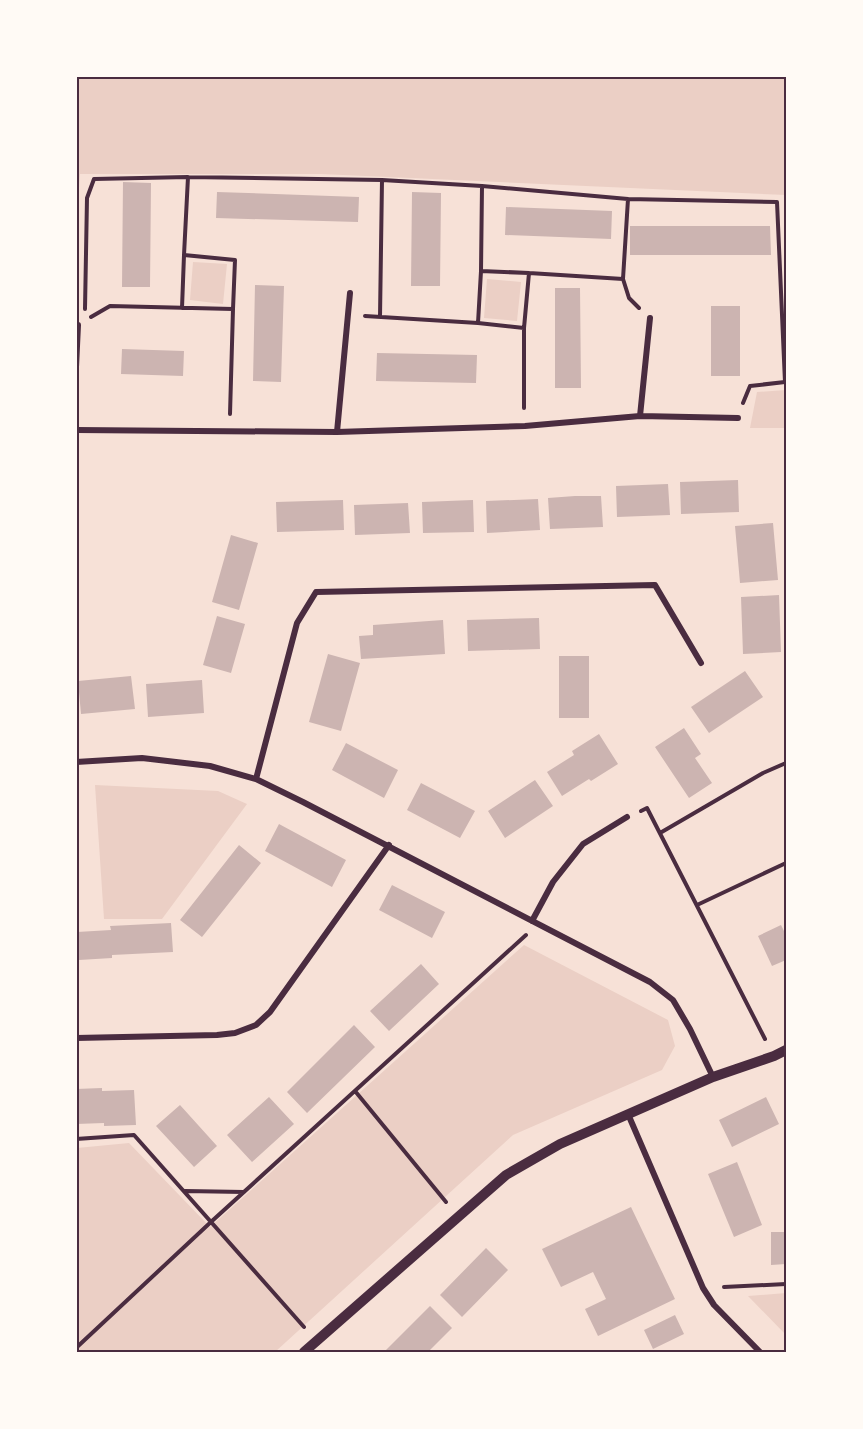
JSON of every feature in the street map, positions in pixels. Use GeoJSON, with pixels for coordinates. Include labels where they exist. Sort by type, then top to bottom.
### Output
{"type":"FeatureCollection","features":[{"type":"Feature","properties":{"kind":"street"},"geometry":{"type":"LineString","coordinates":[[337,432],[350,293]]}},
{"type":"Feature","properties":{"kind":"street"},"geometry":{"type":"LineString","coordinates":[[640,416],[650,318]]}},
{"type":"Feature","properties":{"kind":"street"},"geometry":{"type":"LineString","coordinates":[[76,367],[77,325]]}},
{"type":"Feature","properties":{"kind":"street"},"geometry":{"type":"LineString","coordinates":[[76,430],[337,432],[525,426],[640,416],[738,418]]}},
{"type":"Feature","properties":{"kind":"street"},"geometry":{"type":"LineString","coordinates":[[256,779],[297,623],[316,592],[655,585],[701,663]]}},
{"type":"Feature","properties":{"kind":"street"},"geometry":{"type":"LineString","coordinates":[[76,762],[142,759],[210,766],[256,779],[650,982],[673,1000],[713,1077]]}},
{"type":"Feature","properties":{"kind":"street"},"geometry":{"type":"LineString","coordinates":[[532,921],[553,882],[583,844],[627,817]]}},
{"type":"Feature","properties":{"kind":"street"},"geometry":{"type":"LineString","coordinates":[[76,1038],[217,1035],[256,1025],[270,1012],[388,845]]}},
{"type":"Feature","properties":{"kind":"street"},"geometry":{"type":"LineString","coordinates":[[304,1353],[506,1175],[560,1144],[713,1077],[786,1050]]}},
{"type":"Feature","properties":{"kind":"street"},"geometry":{"type":"LineString","coordinates":[[628,1114],[703,1288],[714,1305],[760,1353]]}},
{"type":"Feature","properties":{"kind":"path"},"geometry":{"type":"LineString","coordinates":[[182,308],[188,177]]}},
{"type":"Feature","properties":{"kind":"path"},"geometry":{"type":"LineString","coordinates":[[84,321],[87,198],[94,179],[188,177],[382,180],[628,199],[777,202],[785,382],[750,386],[738,418]]}},
{"type":"Feature","properties":{"kind":"path"},"geometry":{"type":"LineString","coordinates":[[380,317],[382,180]]}},
{"type":"Feature","properties":{"kind":"path"},"geometry":{"type":"LineString","coordinates":[[478,323],[482,186]]}},
{"type":"Feature","properties":{"kind":"path"},"geometry":{"type":"LineString","coordinates":[[628,199],[623,279],[629,298],[650,318]]}},
{"type":"Feature","properties":{"kind":"path"},"geometry":{"type":"LineString","coordinates":[[184,255],[235,260],[230,431]]}},
{"type":"Feature","properties":{"kind":"path"},"geometry":{"type":"LineString","coordinates":[[481,271],[623,279]]}},
{"type":"Feature","properties":{"kind":"path"},"geometry":{"type":"LineString","coordinates":[[525,426],[524,328],[530,273]]}},
{"type":"Feature","properties":{"kind":"path"},"geometry":{"type":"LineString","coordinates":[[77,325],[110,306],[233,309]]}},
{"type":"Feature","properties":{"kind":"path"},"geometry":{"type":"LineString","coordinates":[[348,316],[478,323],[524,328]]}},
{"type":"Feature","properties":{"kind":"path"},"geometry":{"type":"LineString","coordinates":[[660,833],[763,773],[786,763]]}},
{"type":"Feature","properties":{"kind":"path"},"geometry":{"type":"LineString","coordinates":[[627,817],[647,808],[774,1056]]}},
{"type":"Feature","properties":{"kind":"path"},"geometry":{"type":"LineString","coordinates":[[697,905],[786,863]]}},
{"type":"Feature","properties":{"kind":"path"},"geometry":{"type":"LineString","coordinates":[[76,1348],[212,1221],[525,937],[532,921]]}},
{"type":"Feature","properties":{"kind":"path"},"geometry":{"type":"LineString","coordinates":[[355,1092],[458,1216]]}},
{"type":"Feature","properties":{"kind":"path"},"geometry":{"type":"LineString","coordinates":[[76,1139],[134,1134],[317,1341]]}},
{"type":"Feature","properties":{"kind":"path"},"geometry":{"type":"LineString","coordinates":[[184,1191],[244,1192]]}},
{"type":"Feature","properties":{"kind":"path"},"geometry":{"type":"LineString","coordinates":[[703,1288],[786,1284]]}},
{"type":"Feature","properties":{"kind":"shaded area"},"geometry":{"type":"Polygon","coordinates":[[[77,76],[786,77],[786,195],[321,174],[80,174],[79,188],[77,188],[77,76]]]}},
{"type":"Feature","properties":{"kind":"shaded area"},"geometry":{"type":"Polygon","coordinates":[[[193,262],[227,264],[223,304],[190,300],[193,262]]]}},
{"type":"Feature","properties":{"kind":"shaded area"},"geometry":{"type":"Polygon","coordinates":[[[487,279],[521,282],[517,321],[484,318],[487,279]]]}},
{"type":"Feature","properties":{"kind":"shaded area"},"geometry":{"type":"Polygon","coordinates":[[[786,390],[786,428],[750,428],[757,392],[786,390]]]}},
{"type":"Feature","properties":{"kind":"shaded area"},"geometry":{"type":"Polygon","coordinates":[[[95,785],[218,791],[247,804],[162,919],[104,919],[95,785]]]}},
{"type":"Feature","properties":{"kind":"shaded area"},"geometry":{"type":"Polygon","coordinates":[[[524,945],[668,1020],[675,1046],[662,1070],[513,1135],[275,1352],[77,1352],[77,1148],[129,1143],[210,1227],[524,945]]]}},
{"type":"Feature","properties":{"kind":"shaded area"},"geometry":{"type":"Polygon","coordinates":[[[786,1293],[786,1335],[748,1296],[786,1293]]]}},
{"type":"Feature","properties":{"kind":"building"},"geometry":{"type":"Polygon","coordinates":[[[123,182],[151,183],[150,287],[122,287],[123,182]]]}},
{"type":"Feature","properties":{"kind":"building"},"geometry":{"type":"Polygon","coordinates":[[[217,192],[359,197],[358,222],[216,218],[217,192]]]}},
{"type":"Feature","properties":{"kind":"building"},"geometry":{"type":"Polygon","coordinates":[[[412,192],[441,193],[440,286],[411,286],[412,192]]]}},
{"type":"Feature","properties":{"kind":"building"},"geometry":{"type":"Polygon","coordinates":[[[506,207],[612,211],[611,239],[505,235],[506,207]]]}},
{"type":"Feature","properties":{"kind":"building"},"geometry":{"type":"Polygon","coordinates":[[[630,226],[770,226],[771,255],[630,255],[630,226]]]}},
{"type":"Feature","properties":{"kind":"building"},"geometry":{"type":"Polygon","coordinates":[[[255,285],[284,286],[281,382],[253,381],[255,285]]]}},
{"type":"Feature","properties":{"kind":"building"},"geometry":{"type":"Polygon","coordinates":[[[555,288],[580,288],[581,388],[555,388],[555,288]]]}},
{"type":"Feature","properties":{"kind":"building"},"geometry":{"type":"Polygon","coordinates":[[[711,306],[740,306],[740,376],[711,376],[711,306]]]}},
{"type":"Feature","properties":{"kind":"building"},"geometry":{"type":"Polygon","coordinates":[[[122,349],[184,351],[183,376],[121,374],[122,349]]]}},
{"type":"Feature","properties":{"kind":"building"},"geometry":{"type":"Polygon","coordinates":[[[377,353],[477,355],[476,383],[376,381],[377,353]]]}},
{"type":"Feature","properties":{"kind":"building"},"geometry":{"type":"Polygon","coordinates":[[[738,480],[739,512],[681,514],[680,482],[738,480]]]}},
{"type":"Feature","properties":{"kind":"building"},"geometry":{"type":"Polygon","coordinates":[[[668,484],[670,515],[617,517],[616,486],[668,484]]]}},
{"type":"Feature","properties":{"kind":"building"},"geometry":{"type":"Polygon","coordinates":[[[601,496],[603,527],[550,529],[548,498],[601,496]]]}},
{"type":"Feature","properties":{"kind":"building"},"geometry":{"type":"Polygon","coordinates":[[[538,499],[540,530],[487,533],[486,501],[538,499]]]}},
{"type":"Feature","properties":{"kind":"building"},"geometry":{"type":"Polygon","coordinates":[[[343,500],[344,530],[277,532],[276,502],[343,500]]]}},
{"type":"Feature","properties":{"kind":"building"},"geometry":{"type":"Polygon","coordinates":[[[473,500],[474,532],[423,533],[422,502],[473,500]]]}},
{"type":"Feature","properties":{"kind":"building"},"geometry":{"type":"Polygon","coordinates":[[[408,503],[410,533],[355,535],[354,505],[408,503]]]}},
{"type":"Feature","properties":{"kind":"building"},"geometry":{"type":"Polygon","coordinates":[[[773,523],[778,580],[740,583],[735,526],[773,523]]]}},
{"type":"Feature","properties":{"kind":"building"},"geometry":{"type":"Polygon","coordinates":[[[231,535],[258,543],[239,610],[212,602],[231,535]]]}},
{"type":"Feature","properties":{"kind":"building"},"geometry":{"type":"Polygon","coordinates":[[[779,595],[781,652],[743,654],[741,597],[779,595]]]}},
{"type":"Feature","properties":{"kind":"building"},"geometry":{"type":"Polygon","coordinates":[[[217,616],[245,624],[231,673],[203,665],[217,616]]]}},
{"type":"Feature","properties":{"kind":"building"},"geometry":{"type":"Polygon","coordinates":[[[539,618],[540,649],[468,651],[467,620],[539,618]]]}},
{"type":"Feature","properties":{"kind":"building"},"geometry":{"type":"Polygon","coordinates":[[[443,620],[445,654],[361,659],[359,636],[373,635],[373,625],[443,620]]]}},
{"type":"Feature","properties":{"kind":"building"},"geometry":{"type":"Polygon","coordinates":[[[328,654],[360,663],[341,731],[309,722],[328,654]]]}},
{"type":"Feature","properties":{"kind":"building"},"geometry":{"type":"Polygon","coordinates":[[[559,656],[589,656],[589,718],[559,718],[559,656]]]}},
{"type":"Feature","properties":{"kind":"building"},"geometry":{"type":"Polygon","coordinates":[[[745,671],[763,697],[709,733],[691,707],[745,671]]]}},
{"type":"Feature","properties":{"kind":"building"},"geometry":{"type":"Polygon","coordinates":[[[131,676],[135,709],[81,714],[78,681],[131,676]]]}},
{"type":"Feature","properties":{"kind":"building"},"geometry":{"type":"Polygon","coordinates":[[[202,680],[204,713],[148,717],[146,684],[202,680]]]}},
{"type":"Feature","properties":{"kind":"building"},"geometry":{"type":"Polygon","coordinates":[[[684,728],[701,754],[695,758],[712,783],[689,798],[655,747],[684,728]]]}},
{"type":"Feature","properties":{"kind":"building"},"geometry":{"type":"Polygon","coordinates":[[[599,734],[618,764],[562,796],[547,772],[574,755],[572,751],[599,734]]]}},
{"type":"Feature","properties":{"kind":"building"},"geometry":{"type":"Polygon","coordinates":[[[346,743],[398,770],[384,798],[332,770],[346,743]]]}},
{"type":"Feature","properties":{"kind":"building"},"geometry":{"type":"Polygon","coordinates":[[[535,780],[553,806],[505,838],[488,811],[535,780]]]}},
{"type":"Feature","properties":{"kind":"building"},"geometry":{"type":"Polygon","coordinates":[[[421,783],[475,811],[460,838],[407,810],[421,783]]]}},
{"type":"Feature","properties":{"kind":"building"},"geometry":{"type":"Polygon","coordinates":[[[279,824],[346,860],[332,887],[265,851],[279,824]]]}},
{"type":"Feature","properties":{"kind":"building"},"geometry":{"type":"Polygon","coordinates":[[[239,845],[261,863],[202,937],[180,920],[239,845]]]}},
{"type":"Feature","properties":{"kind":"building"},"geometry":{"type":"Polygon","coordinates":[[[392,885],[445,912],[432,938],[379,910],[392,885]]]}},
{"type":"Feature","properties":{"kind":"building"},"geometry":{"type":"Polygon","coordinates":[[[171,923],[173,952],[112,955],[112,958],[79,960],[77,932],[111,930],[110,926],[171,923]]]}},
{"type":"Feature","properties":{"kind":"building"},"geometry":{"type":"Polygon","coordinates":[[[781,925],[784,931],[786,930],[786,960],[772,966],[758,936],[781,925]]]}},
{"type":"Feature","properties":{"kind":"building"},"geometry":{"type":"Polygon","coordinates":[[[421,964],[439,984],[389,1031],[370,1011],[421,964]]]}},
{"type":"Feature","properties":{"kind":"building"},"geometry":{"type":"Polygon","coordinates":[[[354,1025],[375,1047],[307,1113],[287,1092],[354,1025]]]}},
{"type":"Feature","properties":{"kind":"building"},"geometry":{"type":"Polygon","coordinates":[[[102,1088],[102,1091],[134,1090],[136,1125],[76,1124],[76,1089],[102,1088]]]}},
{"type":"Feature","properties":{"kind":"building"},"geometry":{"type":"Polygon","coordinates":[[[269,1097],[294,1124],[252,1162],[227,1135],[269,1097]]]}},
{"type":"Feature","properties":{"kind":"building"},"geometry":{"type":"Polygon","coordinates":[[[766,1097],[779,1124],[732,1147],[719,1120],[766,1097]]]}},
{"type":"Feature","properties":{"kind":"building"},"geometry":{"type":"Polygon","coordinates":[[[180,1105],[217,1146],[194,1167],[156,1126],[180,1105]]]}},
{"type":"Feature","properties":{"kind":"building"},"geometry":{"type":"Polygon","coordinates":[[[737,1162],[762,1225],[734,1237],[708,1174],[737,1162]]]}},
{"type":"Feature","properties":{"kind":"building"},"geometry":{"type":"Polygon","coordinates":[[[631,1207],[675,1299],[598,1336],[585,1309],[606,1299],[593,1272],[561,1287],[542,1249],[631,1207]]]}},
{"type":"Feature","properties":{"kind":"building"},"geometry":{"type":"Polygon","coordinates":[[[771,1232],[786,1232],[786,1264],[771,1265],[771,1232]]]}},
{"type":"Feature","properties":{"kind":"building"},"geometry":{"type":"Polygon","coordinates":[[[486,1248],[508,1270],[462,1317],[440,1295],[486,1248]]]}},
{"type":"Feature","properties":{"kind":"building"},"geometry":{"type":"Polygon","coordinates":[[[430,1306],[452,1328],[428,1352],[384,1352],[430,1306]]]}},
{"type":"Feature","properties":{"kind":"building"},"geometry":{"type":"Polygon","coordinates":[[[675,1315],[684,1334],[653,1349],[644,1330],[675,1315]]]}}]}
